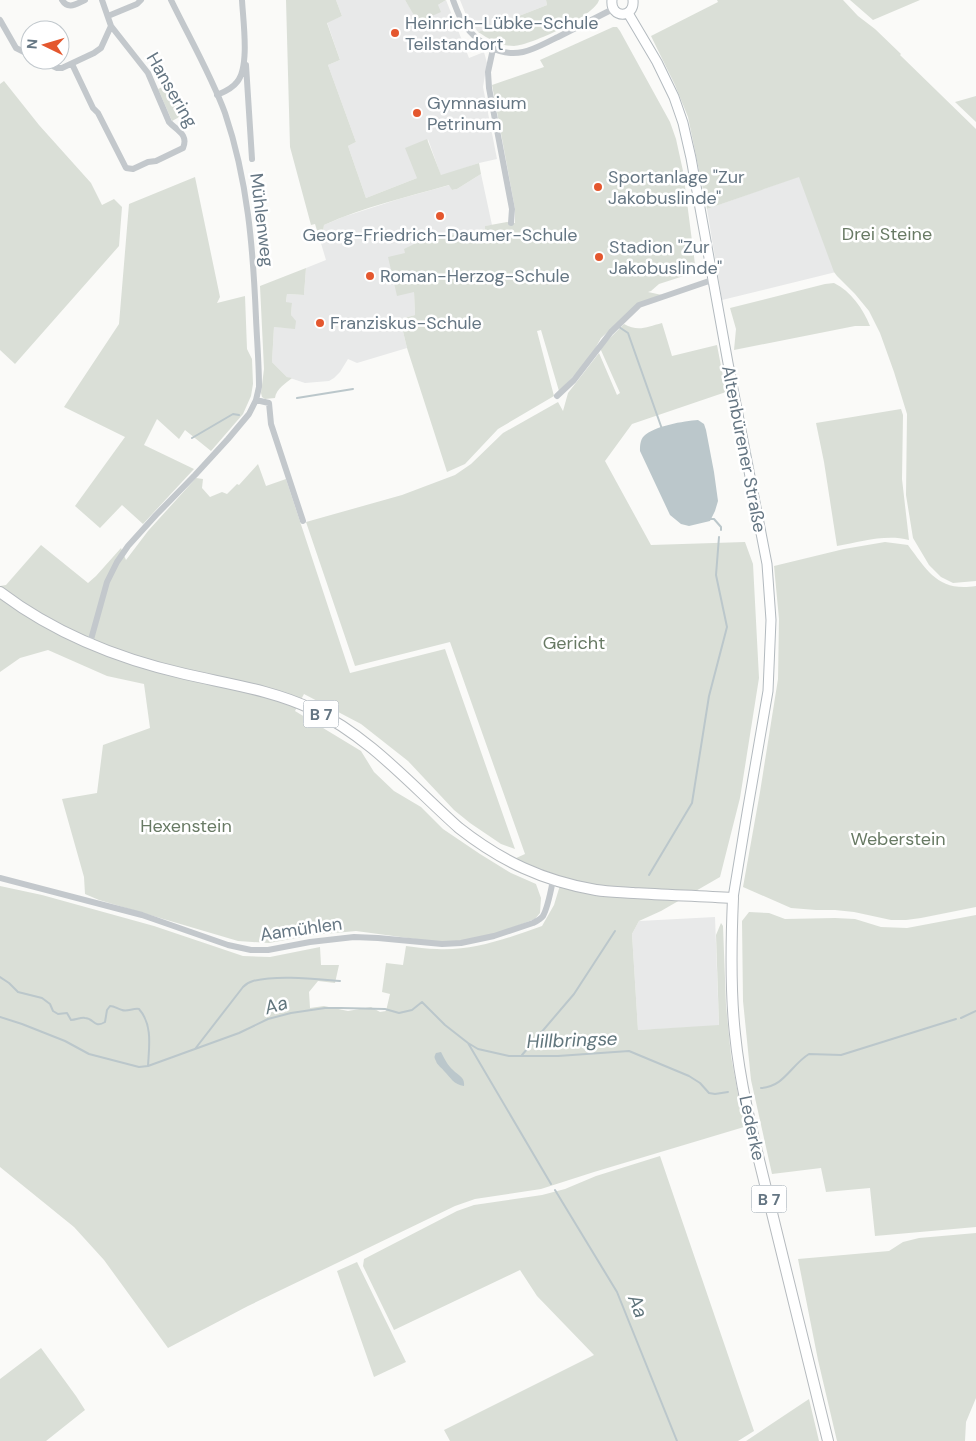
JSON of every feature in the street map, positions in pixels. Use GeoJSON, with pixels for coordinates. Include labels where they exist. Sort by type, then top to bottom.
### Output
{"type":"FeatureCollection","features":[{"type":"Feature","properties":{"kind":"main road","name":"B 7"},"geometry":{"type":"LineString","coordinates":[[0,592],[44,621],[90,644],[150,666],[254,689],[282,697],[313,710],[363,740],[459,828],[487,849],[523,868],[553,880],[598,890],[733,898]]}},
{"type":"Feature","properties":{"kind":"main road","name":"Lederke"},"geometry":{"type":"LineString","coordinates":[[733,898],[732,992],[738,1059],[760,1164],[828,1441]]}},
{"type":"Feature","properties":{"kind":"street"},"geometry":{"type":"LineString","coordinates":[[62,0],[66,5],[70,6],[85,0]]}},
{"type":"Feature","properties":{"kind":"street"},"geometry":{"type":"LineString","coordinates":[[72,64],[100,50],[108,34],[111,26],[102,0]]}},
{"type":"Feature","properties":{"kind":"street"},"geometry":{"type":"LineString","coordinates":[[108,16],[137,4],[141,0]]}},
{"type":"Feature","properties":{"kind":"street"},"geometry":{"type":"LineString","coordinates":[[171,0],[217,95]]}},
{"type":"Feature","properties":{"kind":"street","name":"Mühlenweg"},"geometry":{"type":"LineString","coordinates":[[242,0],[244,59],[248,84],[252,159]]}},
{"type":"Feature","properties":{"kind":"street"},"geometry":{"type":"LineString","coordinates":[[452,0],[462,20],[480,41],[493,49],[513,53],[531,50],[612,5],[620,14],[628,13],[632,8],[633,0]]}},
{"type":"Feature","properties":{"kind":"street","name":"Altenbürener Straße"},"geometry":{"type":"LineString","coordinates":[[628,13],[657,62],[680,112],[691,158],[712,280],[767,564],[771,620],[768,691],[733,898]]}},
{"type":"Feature","properties":{"kind":"street"},"geometry":{"type":"LineString","coordinates":[[0,20],[16,48],[20,50]]}},
{"type":"Feature","properties":{"kind":"street","name":"Hansering"},"geometry":{"type":"LineString","coordinates":[[72,64],[93,108],[98,113],[126,168],[133,169],[148,162],[156,161],[183,148],[185,142],[180,132],[169,122],[148,73],[111,26]]}},
{"type":"Feature","properties":{"kind":"street"},"geometry":{"type":"LineString","coordinates":[[493,49],[488,72],[489,88],[512,209],[512,223]]}},
{"type":"Feature","properties":{"kind":"street","name":"Mühlenweg"},"geometry":{"type":"LineString","coordinates":[[90,644],[107,582],[117,562],[128,546],[156,514],[195,476],[228,439],[249,414],[256,400],[259,382],[253,255],[249,214],[238,158],[217,95],[238,82],[244,59]]}},
{"type":"Feature","properties":{"kind":"street"},"geometry":{"type":"LineString","coordinates":[[557,396],[574,380],[611,332],[639,305],[712,280]]}},
{"type":"Feature","properties":{"kind":"street"},"geometry":{"type":"LineString","coordinates":[[256,400],[269,403],[271,424],[303,521]]}},
{"type":"Feature","properties":{"kind":"street","name":"Aamühlen"},"geometry":{"type":"LineString","coordinates":[[0,878],[142,915],[236,947],[260,951],[345,938],[366,937],[452,944],[494,936],[539,920],[543,916],[553,880]]}},
{"type":"Feature","properties":{"kind":"shaded area","name":"Gymnasium Petrinum"},"geometry":{"type":"Polygon","coordinates":[[[336,0],[405,0],[419,22],[446,0],[469,58],[484,52],[487,63],[483,87],[497,159],[441,176],[428,139],[417,178],[366,198],[348,146],[356,142],[328,65],[340,60],[327,22],[342,16],[336,0]]]}},
{"type":"Feature","properties":{"kind":"shaded area"},"geometry":{"type":"Polygon","coordinates":[[[460,0],[546,0],[547,5],[478,32],[466,15],[460,0]]]}},
{"type":"Feature","properties":{"kind":"shaded area"},"geometry":{"type":"Polygon","coordinates":[[[481,174],[492,225],[485,226],[485,229],[420,242],[414,292],[415,315],[400,319],[407,348],[357,363],[348,359],[340,372],[329,381],[305,383],[287,377],[272,362],[274,327],[295,328],[291,315],[292,303],[286,303],[287,294],[304,295],[306,268],[326,260],[320,240],[324,225],[399,199],[450,185],[452,190],[457,189],[481,174]]]}},
{"type":"Feature","properties":{"kind":"shaded area"},"geometry":{"type":"Polygon","coordinates":[[[800,176],[836,272],[722,300],[707,209],[800,176]]]}},
{"type":"Feature","properties":{"kind":"shaded area"},"geometry":{"type":"Polygon","coordinates":[[[698,420],[704,424],[706,430],[718,501],[710,521],[689,526],[681,524],[670,515],[640,451],[640,445],[644,436],[655,429],[698,420]]]}},
{"type":"Feature","properties":{"kind":"shaded area"},"geometry":{"type":"Polygon","coordinates":[[[715,917],[719,1026],[638,1030],[632,934],[639,921],[715,917]]]}},
{"type":"Feature","properties":{"kind":"shaded area"},"geometry":{"type":"Polygon","coordinates":[[[441,1052],[449,1066],[463,1079],[464,1086],[455,1082],[437,1064],[435,1059],[436,1053],[441,1052]]]}},
{"type":"Feature","properties":{"kind":"green space"},"geometry":{"type":"Polygon","coordinates":[[[286,0],[336,0],[342,16],[327,23],[340,60],[328,65],[356,142],[348,146],[366,198],[417,178],[405,148],[427,139],[441,175],[479,163],[481,174],[457,189],[452,190],[449,185],[354,213],[324,225],[320,240],[315,224],[311,225],[290,147],[286,0]]]}},
{"type":"Feature","properties":{"kind":"green space"},"geometry":{"type":"Polygon","coordinates":[[[405,0],[446,0],[438,5],[441,12],[418,22],[405,0]]]}},
{"type":"Feature","properties":{"kind":"green space"},"geometry":{"type":"Polygon","coordinates":[[[546,0],[599,0],[595,7],[575,21],[534,41],[514,46],[504,45],[478,32],[547,5],[546,0]]]}},
{"type":"Feature","properties":{"kind":"green space","name":"Drei Steine"},"geometry":{"type":"Polygon","coordinates":[[[717,0],[843,0],[901,54],[976,129],[976,581],[953,583],[941,577],[929,565],[913,538],[906,495],[907,414],[894,372],[880,333],[869,311],[834,272],[799,177],[707,209],[688,117],[651,36],[718,2],[717,0]]]}},
{"type":"Feature","properties":{"kind":"green space"},"geometry":{"type":"Polygon","coordinates":[[[850,0],[920,0],[873,20],[850,0]]]}},
{"type":"Feature","properties":{"kind":"green space","name":"Sportanlage \"Zur Jakobuslinde\""},"geometry":{"type":"Polygon","coordinates":[[[613,27],[617,27],[620,31],[670,122],[676,139],[683,171],[696,272],[659,284],[648,292],[662,295],[640,303],[601,338],[588,361],[559,391],[541,330],[537,331],[554,396],[498,429],[465,464],[447,472],[407,348],[400,319],[415,315],[414,292],[397,296],[388,257],[405,253],[404,249],[419,243],[419,241],[485,229],[485,226],[507,222],[515,223],[515,209],[492,85],[544,67],[540,60],[613,27]]]}},
{"type":"Feature","properties":{"kind":"green space"},"geometry":{"type":"Polygon","coordinates":[[[4,81],[39,125],[91,183],[102,205],[114,199],[122,207],[119,246],[15,364],[0,350],[0,84],[4,81]]]}},
{"type":"Feature","properties":{"kind":"green space"},"geometry":{"type":"Polygon","coordinates":[[[172,83],[185,114],[172,121],[158,89],[172,83]]]}},
{"type":"Feature","properties":{"kind":"green space"},"geometry":{"type":"Polygon","coordinates":[[[976,96],[976,122],[955,102],[976,96]]]}},
{"type":"Feature","properties":{"kind":"green space"},"geometry":{"type":"Polygon","coordinates":[[[195,177],[220,297],[217,303],[245,296],[247,349],[252,359],[253,384],[251,396],[243,414],[211,451],[185,430],[179,439],[157,419],[144,445],[194,469],[143,524],[122,505],[100,528],[75,506],[125,437],[64,407],[119,324],[129,204],[195,177]]]}},
{"type":"Feature","properties":{"kind":"green space"},"geometry":{"type":"Polygon","coordinates":[[[306,268],[304,295],[287,294],[286,302],[292,303],[291,315],[296,321],[295,329],[274,327],[272,362],[287,377],[292,378],[279,389],[275,398],[265,399],[261,393],[264,369],[260,286],[306,268]]]}},
{"type":"Feature","properties":{"kind":"green space"},"geometry":{"type":"Polygon","coordinates":[[[834,283],[856,301],[870,326],[855,326],[734,350],[736,329],[730,308],[834,283]]]}},
{"type":"Feature","properties":{"kind":"green space","name":"Gericht"},"geometry":{"type":"Polygon","coordinates":[[[662,323],[672,356],[717,345],[726,392],[632,424],[605,461],[651,545],[745,542],[753,564],[759,678],[740,798],[720,877],[661,911],[639,921],[632,934],[638,1030],[719,1025],[716,935],[721,923],[723,926],[726,1005],[731,1056],[744,1127],[541,1189],[475,1199],[455,1206],[248,1306],[168,1348],[104,1260],[74,1227],[0,1167],[0,886],[42,895],[154,926],[243,956],[270,957],[320,947],[321,965],[339,965],[335,983],[318,981],[309,992],[310,1008],[324,1006],[348,1011],[371,1007],[380,1012],[386,1011],[390,994],[382,992],[386,963],[403,965],[406,946],[433,949],[464,948],[490,943],[542,926],[554,905],[561,882],[514,859],[525,854],[450,642],[355,666],[306,522],[402,495],[455,475],[471,464],[503,433],[558,402],[563,411],[568,393],[599,353],[617,395],[620,393],[600,348],[624,324],[638,328],[662,323]]]}},
{"type":"Feature","properties":{"kind":"green space"},"geometry":{"type":"Polygon","coordinates":[[[901,409],[903,415],[902,479],[909,540],[882,538],[837,546],[816,423],[901,409]]]}},
{"type":"Feature","properties":{"kind":"green space","name":"Hexenstein"},"geometry":{"type":"Polygon","coordinates":[[[258,464],[266,486],[286,479],[350,673],[445,649],[515,849],[501,844],[470,823],[454,810],[408,761],[361,724],[304,694],[295,711],[361,751],[374,772],[394,791],[421,807],[443,829],[511,873],[536,884],[541,898],[540,913],[535,919],[501,932],[465,941],[438,942],[356,931],[313,935],[269,943],[238,941],[99,900],[85,894],[84,877],[62,799],[97,793],[103,745],[150,728],[144,684],[107,676],[48,650],[20,658],[0,672],[0,586],[6,585],[41,545],[88,583],[121,548],[126,560],[148,531],[196,478],[203,479],[202,488],[210,497],[222,492],[227,494],[237,484],[239,485],[258,464]]]}},
{"type":"Feature","properties":{"kind":"green space","name":"Weberstein"},"geometry":{"type":"Polygon","coordinates":[[[885,542],[908,545],[922,564],[943,583],[963,587],[976,586],[976,907],[906,920],[891,920],[835,910],[791,908],[743,887],[778,679],[779,619],[774,566],[844,549],[885,542]]]}},
{"type":"Feature","properties":{"kind":"green space"},"geometry":{"type":"Polygon","coordinates":[[[749,912],[769,913],[785,919],[855,919],[881,927],[907,928],[976,915],[976,1227],[875,1236],[870,1188],[826,1192],[821,1168],[772,1174],[751,1080],[743,1001],[742,921],[749,912]]]}},
{"type":"Feature","properties":{"kind":"green space"},"geometry":{"type":"Polygon","coordinates":[[[660,1156],[754,1431],[738,1441],[450,1441],[444,1430],[594,1355],[537,1296],[520,1270],[394,1330],[363,1266],[364,1259],[457,1211],[474,1205],[542,1195],[565,1189],[596,1176],[660,1156]]]}},
{"type":"Feature","properties":{"kind":"green space"},"geometry":{"type":"Polygon","coordinates":[[[976,1233],[976,1398],[966,1422],[965,1441],[837,1441],[818,1360],[798,1259],[889,1251],[903,1242],[919,1238],[976,1233]]]}},
{"type":"Feature","properties":{"kind":"green space"},"geometry":{"type":"Polygon","coordinates":[[[357,1262],[406,1362],[374,1377],[337,1271],[357,1262]]]}},
{"type":"Feature","properties":{"kind":"green space"},"geometry":{"type":"Polygon","coordinates":[[[41,1348],[85,1410],[46,1441],[0,1441],[0,1379],[41,1348]]]}},
{"type":"Feature","properties":{"kind":"green space"},"geometry":{"type":"Polygon","coordinates":[[[809,1399],[819,1441],[746,1441],[809,1399]]]}},
{"type":"Feature","properties":{"kind":"waterway"},"geometry":{"type":"LineString","coordinates":[[619,327],[628,333],[662,429]]}},
{"type":"Feature","properties":{"kind":"waterway"},"geometry":{"type":"LineString","coordinates":[[297,398],[353,389]]}},
{"type":"Feature","properties":{"kind":"waterway"},"geometry":{"type":"LineString","coordinates":[[192,438],[233,414],[239,415]]}},
{"type":"Feature","properties":{"kind":"waterway"},"geometry":{"type":"LineString","coordinates":[[710,519],[714,519],[721,527],[721,530]]}},
{"type":"Feature","properties":{"kind":"waterway"},"geometry":{"type":"LineString","coordinates":[[649,875],[692,803],[709,696],[727,627],[716,575],[719,537]]}},
{"type":"Feature","properties":{"kind":"waterway"},"geometry":{"type":"LineString","coordinates":[[522,1055],[574,994],[615,931]]}},
{"type":"Feature","properties":{"kind":"waterway","name":"Aa"},"geometry":{"type":"LineString","coordinates":[[0,977],[18,992],[42,998],[58,1014],[67,1013],[71,1020],[88,1018],[96,1024],[101,1024],[105,1022],[107,1010],[110,1006],[120,1010],[139,1009],[148,1029],[148,1066],[239,1033],[268,1019],[291,1013],[325,1008],[385,1009],[399,1013],[412,1010],[422,1002],[445,1025],[468,1043],[551,1184]]}},
{"type":"Feature","properties":{"kind":"waterway"},"geometry":{"type":"LineString","coordinates":[[195,1049],[243,987],[253,981],[285,978],[340,981]]}},
{"type":"Feature","properties":{"kind":"waterway","name":"Hillbringse"},"geometry":{"type":"LineString","coordinates":[[961,1018],[976,1011]]}},
{"type":"Feature","properties":{"kind":"waterway"},"geometry":{"type":"LineString","coordinates":[[0,1017],[65,1041],[89,1054],[139,1067],[148,1066]]}},
{"type":"Feature","properties":{"kind":"waterway","name":"Hillbringse"},"geometry":{"type":"LineString","coordinates":[[761,1088],[769,1087],[782,1080],[809,1054],[841,1055],[956,1019]]}},
{"type":"Feature","properties":{"kind":"waterway","name":"Hillbringse"},"geometry":{"type":"LineString","coordinates":[[468,1043],[478,1049],[509,1056],[558,1056],[629,1051],[689,1076],[700,1083],[709,1093],[728,1092]]}},
{"type":"Feature","properties":{"kind":"waterway","name":"Aa"},"geometry":{"type":"LineString","coordinates":[[555,1190],[617,1292],[677,1441]]}},
{"type":"Feature","properties":{"kind":"place","name":"Heinrich-Lübke-Schule Teilstandort"},"geometry":{"type":"Point","coordinates":[395,33]}},
{"type":"Feature","properties":{"kind":"place","name":"Gymnasium Petrinum"},"geometry":{"type":"Point","coordinates":[417,113]}},
{"type":"Feature","properties":{"kind":"place","name":"Sportanlage \"Zur Jakobuslinde\""},"geometry":{"type":"Point","coordinates":[598,187]}},
{"type":"Feature","properties":{"kind":"place","name":"Georg-Friedrich-Daumer-Schule"},"geometry":{"type":"Point","coordinates":[440,216]}},
{"type":"Feature","properties":{"kind":"place","name":"Stadion \"Zur Jakobuslinde\""},"geometry":{"type":"Point","coordinates":[599,257]}},
{"type":"Feature","properties":{"kind":"place","name":"Roman-Herzog-Schule"},"geometry":{"type":"Point","coordinates":[370,276]}},
{"type":"Feature","properties":{"kind":"place","name":"Franziskus-Schule"},"geometry":{"type":"Point","coordinates":[320,323]}}]}
